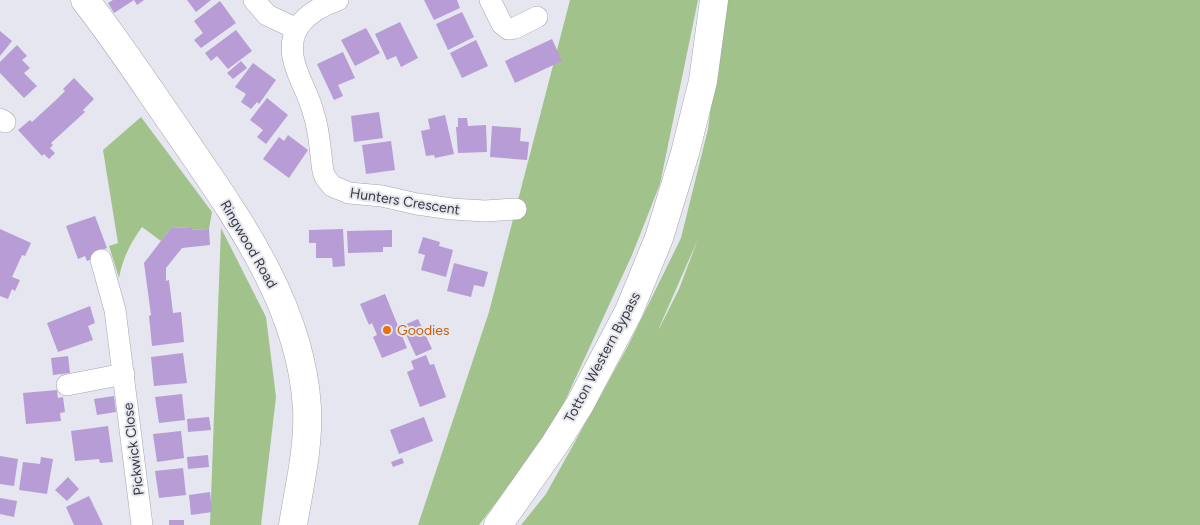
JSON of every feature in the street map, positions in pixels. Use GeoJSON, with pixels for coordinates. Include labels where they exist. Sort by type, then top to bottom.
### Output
{"type":"FeatureCollection","features":[{"type":"Feature","properties":{"kind":"main road","name":"Ringwood Road"},"geometry":{"type":"LineString","coordinates":[[85,0],[220,194],[256,251],[285,310],[300,364],[307,408],[306,450],[293,525]]}},
{"type":"Feature","properties":{"kind":"main road","name":"Totton Western Bypass"},"geometry":{"type":"LineString","coordinates":[[498,525],[545,459],[580,404],[629,311],[659,238],[685,152],[703,81],[714,0]]}},
{"type":"Feature","properties":{"kind":"street"},"geometry":{"type":"LineString","coordinates":[[254,0],[267,15],[297,29],[308,15],[316,9],[338,0]]}},
{"type":"Feature","properties":{"kind":"street"},"geometry":{"type":"LineString","coordinates":[[490,0],[504,27],[508,29],[515,28],[537,17]]}},
{"type":"Feature","properties":{"kind":"street","name":"Hunters Crescent"},"geometry":{"type":"LineString","coordinates":[[297,29],[292,44],[293,56],[314,112],[320,139],[323,172],[332,186],[349,193],[382,196],[439,208],[466,211],[516,209]]}},
{"type":"Feature","properties":{"kind":"street","name":"Pickwick Close"},"geometry":{"type":"LineString","coordinates":[[101,260],[114,304],[142,525]]}},
{"type":"Feature","properties":{"kind":"street"},"geometry":{"type":"LineString","coordinates":[[68,385],[124,374]]}},
{"type":"Feature","properties":{"kind":"green space"},"geometry":{"type":"Polygon","coordinates":[[[570,0],[698,0],[660,184],[632,255],[553,427],[479,525],[418,525],[489,312],[570,0]]]}},
{"type":"Feature","properties":{"kind":"green space"},"geometry":{"type":"Polygon","coordinates":[[[725,0],[1200,0],[1200,525],[521,525],[546,494],[628,346],[681,238],[708,129],[725,0]],[[698,239],[659,329],[679,289],[698,239]]]}},
{"type":"Feature","properties":{"kind":"green space"},"geometry":{"type":"Polygon","coordinates":[[[141,117],[212,212],[209,229],[192,230],[191,227],[171,228],[161,241],[142,227],[128,251],[119,278],[109,246],[118,243],[103,150],[141,117]]]}},
{"type":"Feature","properties":{"kind":"green space"},"geometry":{"type":"Polygon","coordinates":[[[221,228],[266,317],[276,397],[261,525],[210,525],[221,228]]]}},
{"type":"Feature","properties":{"kind":"building"},"geometry":{"type":"Polygon","coordinates":[[[113,0],[134,0],[114,13],[108,3],[113,0]]]}},
{"type":"Feature","properties":{"kind":"building"},"geometry":{"type":"Polygon","coordinates":[[[134,0],[144,0],[137,5],[134,0]]]}},
{"type":"Feature","properties":{"kind":"building"},"geometry":{"type":"Polygon","coordinates":[[[187,0],[211,0],[196,12],[187,0]]]}},
{"type":"Feature","properties":{"kind":"building"},"geometry":{"type":"Polygon","coordinates":[[[424,0],[457,0],[460,8],[434,20],[424,0]]]}},
{"type":"Feature","properties":{"kind":"building"},"geometry":{"type":"Polygon","coordinates":[[[220,1],[236,23],[201,48],[194,40],[203,33],[194,21],[220,1]]]}},
{"type":"Feature","properties":{"kind":"building"},"geometry":{"type":"Polygon","coordinates":[[[462,12],[474,37],[448,50],[436,24],[462,12]]]}},
{"type":"Feature","properties":{"kind":"building"},"geometry":{"type":"Polygon","coordinates":[[[400,22],[418,58],[401,67],[396,56],[387,60],[375,34],[400,22]]]}},
{"type":"Feature","properties":{"kind":"building"},"geometry":{"type":"Polygon","coordinates":[[[366,28],[380,53],[355,66],[341,40],[366,28]]]}},
{"type":"Feature","properties":{"kind":"building"},"geometry":{"type":"Polygon","coordinates":[[[236,30],[252,51],[228,69],[217,56],[211,61],[205,53],[236,30]]]}},
{"type":"Feature","properties":{"kind":"building"},"geometry":{"type":"Polygon","coordinates":[[[0,31],[12,41],[0,56],[0,31]]]}},
{"type":"Feature","properties":{"kind":"building"},"geometry":{"type":"Polygon","coordinates":[[[552,39],[562,61],[515,83],[505,61],[552,39]]]}},
{"type":"Feature","properties":{"kind":"building"},"geometry":{"type":"Polygon","coordinates":[[[476,40],[488,66],[462,78],[450,53],[476,40]]]}},
{"type":"Feature","properties":{"kind":"building"},"geometry":{"type":"Polygon","coordinates":[[[17,45],[27,56],[22,60],[30,68],[24,73],[37,86],[24,98],[0,73],[0,62],[17,45]]]}},
{"type":"Feature","properties":{"kind":"building"},"geometry":{"type":"Polygon","coordinates":[[[343,52],[355,78],[338,85],[343,96],[334,100],[317,64],[343,52]]]}},
{"type":"Feature","properties":{"kind":"building"},"geometry":{"type":"Polygon","coordinates":[[[241,61],[247,68],[233,79],[227,73],[241,61]]]}},
{"type":"Feature","properties":{"kind":"building"},"geometry":{"type":"Polygon","coordinates":[[[253,63],[276,80],[259,104],[257,102],[251,109],[241,102],[246,94],[235,87],[253,63]]]}},
{"type":"Feature","properties":{"kind":"building"},"geometry":{"type":"Polygon","coordinates":[[[74,78],[94,99],[83,110],[85,112],[51,143],[53,145],[50,148],[55,153],[49,159],[44,154],[42,156],[18,130],[30,120],[32,122],[57,99],[65,91],[63,89],[74,78]]]}},
{"type":"Feature","properties":{"kind":"building"},"geometry":{"type":"Polygon","coordinates":[[[267,98],[288,115],[266,144],[257,137],[263,130],[250,120],[267,98]]]}},
{"type":"Feature","properties":{"kind":"building"},"geometry":{"type":"Polygon","coordinates":[[[379,112],[383,138],[354,142],[351,116],[379,112]]]}},
{"type":"Feature","properties":{"kind":"building"},"geometry":{"type":"Polygon","coordinates":[[[445,115],[454,154],[435,158],[434,155],[426,156],[421,131],[430,129],[428,119],[445,115]]]}},
{"type":"Feature","properties":{"kind":"building"},"geometry":{"type":"Polygon","coordinates":[[[458,118],[467,118],[468,126],[486,125],[487,152],[458,153],[456,127],[458,127],[458,118]]]}},
{"type":"Feature","properties":{"kind":"building"},"geometry":{"type":"Polygon","coordinates":[[[492,126],[521,128],[520,141],[529,142],[527,160],[490,157],[492,126]]]}},
{"type":"Feature","properties":{"kind":"building"},"geometry":{"type":"Polygon","coordinates":[[[288,135],[308,150],[289,178],[263,159],[279,137],[284,141],[288,135]]]}},
{"type":"Feature","properties":{"kind":"building"},"geometry":{"type":"Polygon","coordinates":[[[391,141],[395,170],[366,174],[362,145],[391,141]]]}},
{"type":"Feature","properties":{"kind":"building"},"geometry":{"type":"Polygon","coordinates":[[[95,216],[107,248],[99,251],[101,256],[87,261],[85,256],[78,259],[66,226],[95,216]]]}},
{"type":"Feature","properties":{"kind":"building"},"geometry":{"type":"Polygon","coordinates":[[[192,227],[192,230],[209,229],[210,245],[182,248],[166,268],[166,281],[169,280],[173,313],[181,312],[184,342],[152,346],[149,316],[151,315],[144,263],[171,228],[192,227]]]}},
{"type":"Feature","properties":{"kind":"building"},"geometry":{"type":"Polygon","coordinates":[[[0,229],[31,243],[25,256],[22,255],[12,277],[20,280],[15,291],[12,289],[8,299],[0,296],[0,229]]]}},
{"type":"Feature","properties":{"kind":"building"},"geometry":{"type":"Polygon","coordinates":[[[343,229],[345,266],[333,267],[332,258],[316,258],[316,243],[309,243],[309,230],[343,229]]]}},
{"type":"Feature","properties":{"kind":"building"},"geometry":{"type":"Polygon","coordinates":[[[392,230],[392,247],[383,247],[383,252],[348,253],[347,231],[392,230]]]}},
{"type":"Feature","properties":{"kind":"building"},"geometry":{"type":"Polygon","coordinates":[[[423,237],[440,242],[439,246],[453,250],[446,277],[421,270],[425,255],[418,253],[423,237]]]}},
{"type":"Feature","properties":{"kind":"building"},"geometry":{"type":"Polygon","coordinates":[[[454,263],[488,272],[484,287],[474,285],[471,297],[447,291],[454,263]]]}},
{"type":"Feature","properties":{"kind":"building","name":"Goodies"},"geometry":{"type":"Polygon","coordinates":[[[385,294],[407,348],[382,358],[373,337],[377,335],[372,323],[369,325],[360,304],[385,294]]]}},
{"type":"Feature","properties":{"kind":"building"},"geometry":{"type":"Polygon","coordinates":[[[90,306],[95,323],[88,326],[93,340],[58,352],[47,323],[90,306]]]}},
{"type":"Feature","properties":{"kind":"building"},"geometry":{"type":"Polygon","coordinates":[[[418,319],[432,349],[416,356],[402,326],[418,319]]]}},
{"type":"Feature","properties":{"kind":"building"},"geometry":{"type":"Polygon","coordinates":[[[183,353],[187,383],[154,386],[151,357],[183,353]]]}},
{"type":"Feature","properties":{"kind":"building"},"geometry":{"type":"Polygon","coordinates":[[[426,355],[430,365],[434,364],[446,397],[420,407],[407,372],[414,369],[411,361],[426,355]]]}},
{"type":"Feature","properties":{"kind":"building"},"geometry":{"type":"Polygon","coordinates":[[[68,356],[70,373],[53,375],[51,358],[68,356]]]}},
{"type":"Feature","properties":{"kind":"building"},"geometry":{"type":"Polygon","coordinates":[[[57,390],[58,398],[63,397],[65,412],[60,413],[61,421],[26,424],[23,393],[57,390]]]}},
{"type":"Feature","properties":{"kind":"building"},"geometry":{"type":"Polygon","coordinates":[[[182,394],[185,420],[159,423],[155,397],[182,394]]]}},
{"type":"Feature","properties":{"kind":"building"},"geometry":{"type":"Polygon","coordinates":[[[114,396],[116,412],[97,415],[94,399],[114,396]]]}},
{"type":"Feature","properties":{"kind":"building"},"geometry":{"type":"Polygon","coordinates":[[[209,417],[211,430],[188,432],[187,419],[209,417]]]}},
{"type":"Feature","properties":{"kind":"building"},"geometry":{"type":"Polygon","coordinates":[[[424,417],[433,441],[399,454],[390,430],[424,417]]]}},
{"type":"Feature","properties":{"kind":"building"},"geometry":{"type":"Polygon","coordinates":[[[108,426],[113,462],[100,463],[99,459],[75,461],[71,431],[108,426]]]}},
{"type":"Feature","properties":{"kind":"building"},"geometry":{"type":"Polygon","coordinates":[[[181,431],[184,458],[157,462],[153,434],[181,431]]]}},
{"type":"Feature","properties":{"kind":"building"},"geometry":{"type":"Polygon","coordinates":[[[208,455],[209,467],[188,469],[187,457],[208,455]]]}},
{"type":"Feature","properties":{"kind":"building"},"geometry":{"type":"Polygon","coordinates":[[[0,456],[18,459],[14,486],[0,484],[0,456]]]}},
{"type":"Feature","properties":{"kind":"building"},"geometry":{"type":"Polygon","coordinates":[[[41,457],[53,459],[47,494],[19,490],[23,462],[40,464],[41,457]]]}},
{"type":"Feature","properties":{"kind":"building"},"geometry":{"type":"Polygon","coordinates":[[[402,458],[404,463],[393,467],[391,462],[402,458]]]}},
{"type":"Feature","properties":{"kind":"building"},"geometry":{"type":"Polygon","coordinates":[[[183,468],[186,495],[159,498],[155,471],[183,468]]]}},
{"type":"Feature","properties":{"kind":"building"},"geometry":{"type":"Polygon","coordinates":[[[68,477],[79,489],[67,501],[55,490],[68,477]]]}},
{"type":"Feature","properties":{"kind":"building"},"geometry":{"type":"Polygon","coordinates":[[[210,492],[212,512],[191,515],[189,495],[210,492]]]}},
{"type":"Feature","properties":{"kind":"building"},"geometry":{"type":"Polygon","coordinates":[[[89,496],[103,525],[74,525],[66,507],[89,496]]]}},
{"type":"Feature","properties":{"kind":"building"},"geometry":{"type":"Polygon","coordinates":[[[0,498],[17,501],[14,517],[0,514],[0,498]]]}},
{"type":"Feature","properties":{"kind":"building"},"geometry":{"type":"Polygon","coordinates":[[[169,520],[184,520],[184,525],[169,525],[169,520]]]}},
{"type":"Feature","properties":{"kind":"place","name":"Goodies"},"geometry":{"type":"Point","coordinates":[387,330]}}]}
